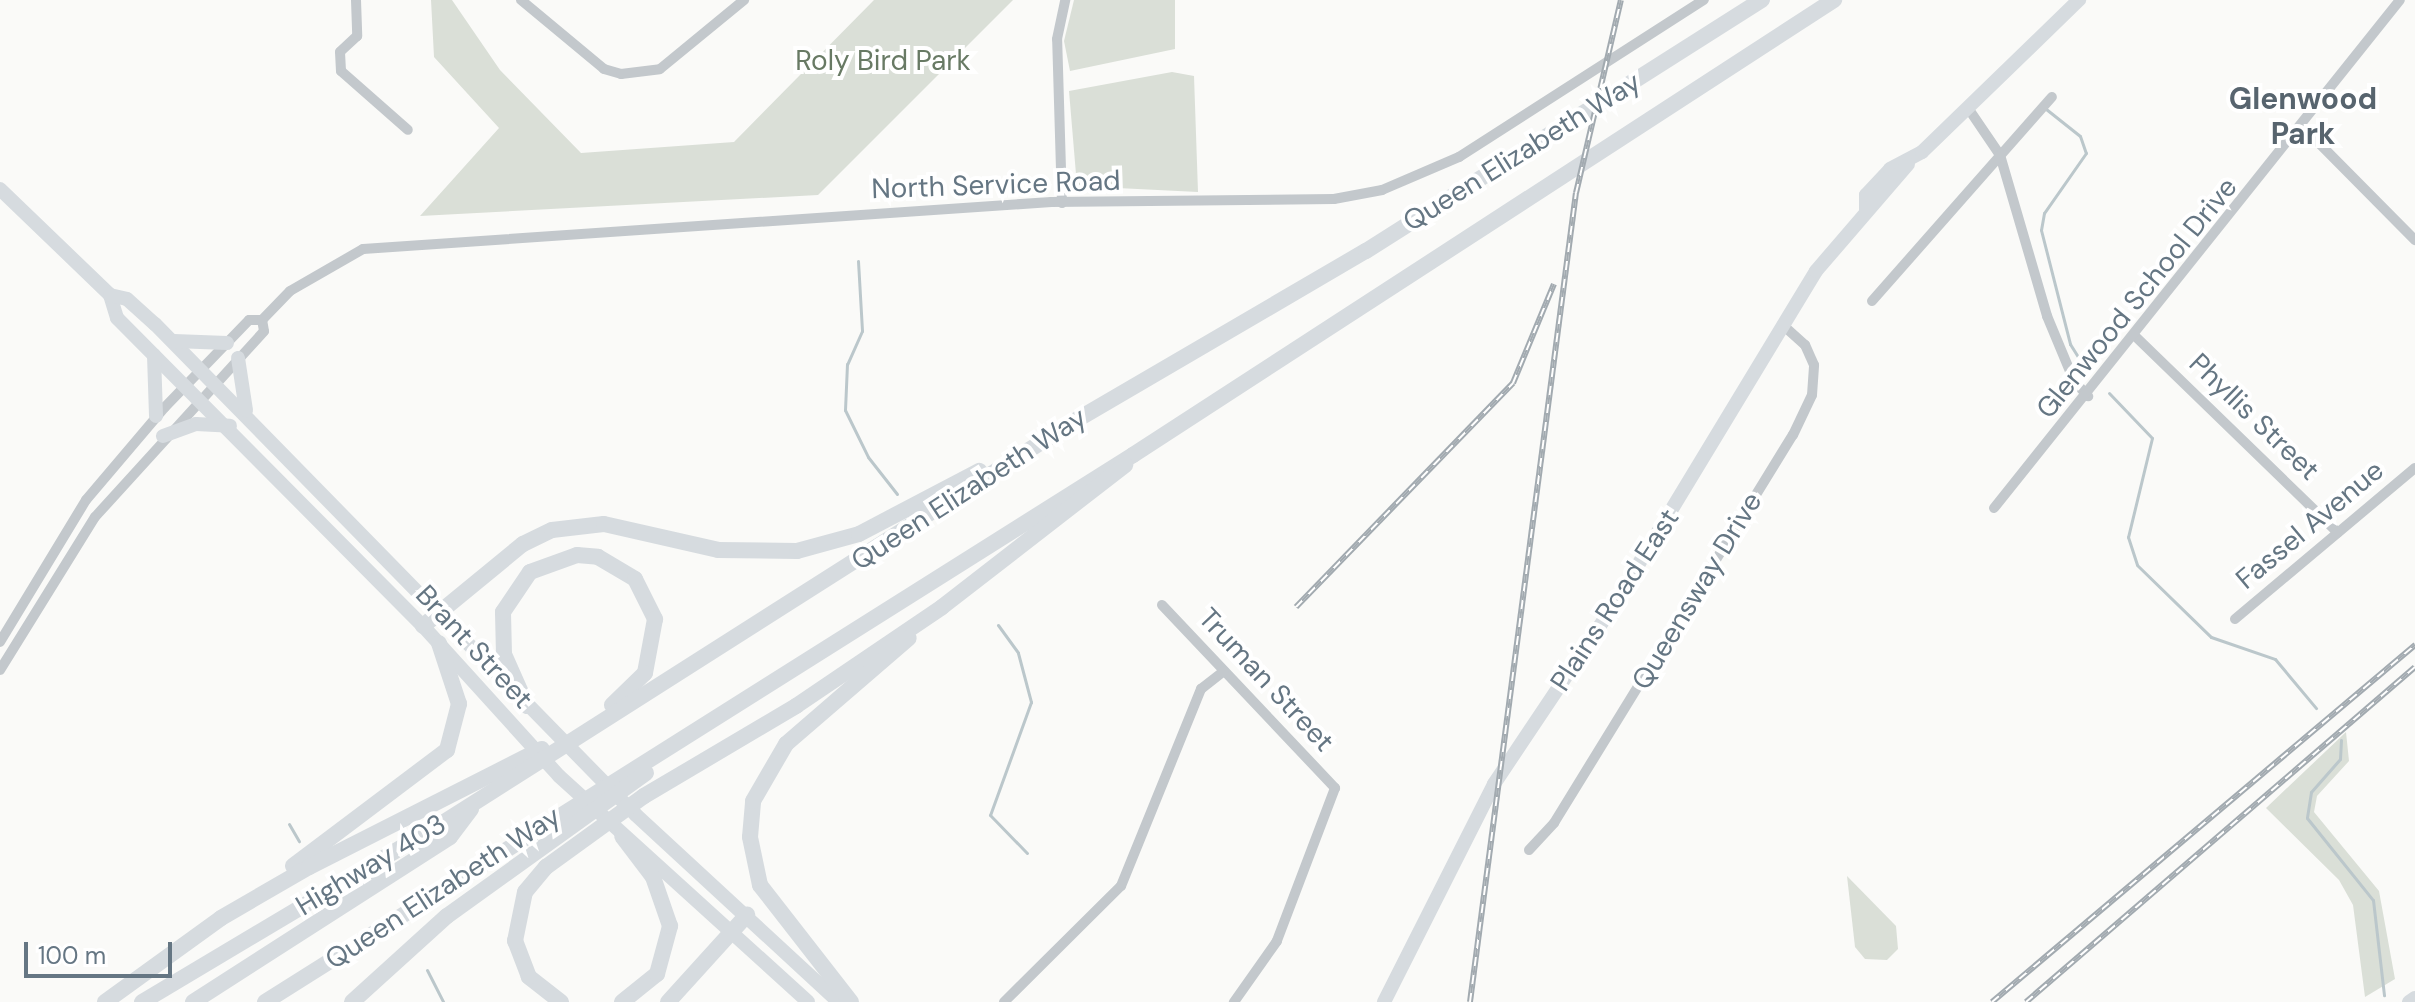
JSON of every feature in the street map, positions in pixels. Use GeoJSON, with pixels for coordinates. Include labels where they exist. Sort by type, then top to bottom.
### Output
{"type":"FeatureCollection","features":[{"type":"Feature","properties":{"kind":"highway","name":"Queen Elizabeth Way"},"geometry":{"type":"LineString","coordinates":[[584,730],[1073,422],[1560,128],[1762,0]]}},
{"type":"Feature","properties":{"kind":"highway","name":"Queen Elizabeth Way"},"geometry":{"type":"LineString","coordinates":[[265,1002],[572,815],[1834,0]]}},
{"type":"Feature","properties":{"kind":"highway"},"geometry":{"type":"LineString","coordinates":[[423,626],[523,544],[565,526],[617,525],[747,554],[815,549],[859,534],[1073,422]]}},
{"type":"Feature","properties":{"kind":"highway"},"geometry":{"type":"LineString","coordinates":[[561,1002],[529,977],[516,921],[534,881],[590,832],[644,796],[796,706],[942,607],[1111,482],[1133,455]]}},
{"type":"Feature","properties":{"kind":"highway"},"geometry":{"type":"LineString","coordinates":[[221,918],[522,766],[584,730],[628,694],[653,657],[649,598],[612,563],[557,558],[530,572],[510,597],[501,638],[527,706]]}},
{"type":"Feature","properties":{"kind":"highway"},"geometry":{"type":"LineString","coordinates":[[851,1002],[760,885],[750,837],[753,801],[786,744],[942,607]]}},
{"type":"Feature","properties":{"kind":"highway"},"geometry":{"type":"LineString","coordinates":[[105,1002],[421,776],[447,750],[459,704],[439,643]]}},
{"type":"Feature","properties":{"kind":"highway","name":"Queen Elizabeth Way"},"geometry":{"type":"LineString","coordinates":[[193,1002],[450,837],[477,802],[522,766]]}},
{"type":"Feature","properties":{"kind":"highway","name":"Highway 403"},"geometry":{"type":"LineString","coordinates":[[142,1002],[477,802]]}},
{"type":"Feature","properties":{"kind":"highway"},"geometry":{"type":"LineString","coordinates":[[352,1002],[447,916],[572,815]]}},
{"type":"Feature","properties":{"kind":"highway"},"geometry":{"type":"LineString","coordinates":[[622,836],[653,877],[670,926],[657,974],[622,1002]]}},
{"type":"Feature","properties":{"kind":"highway"},"geometry":{"type":"LineString","coordinates":[[668,1002],[747,915]]}},
{"type":"Feature","properties":{"kind":"main road"},"geometry":{"type":"LineString","coordinates":[[1968,108],[2079,0]]}},
{"type":"Feature","properties":{"kind":"main road","name":"Plains Road East"},"geometry":{"type":"LineString","coordinates":[[1384,1002],[1455,854],[1782,324],[1866,210],[1908,164],[1968,108]]}},
{"type":"Feature","properties":{"kind":"main road","name":"Brant Street"},"geometry":{"type":"LineString","coordinates":[[0,189],[110,295],[117,318],[230,426],[622,836],[808,1002]]}},
{"type":"Feature","properties":{"kind":"main road","name":"Brant Street"},"geometry":{"type":"LineString","coordinates":[[110,295],[127,299],[248,414],[440,611],[527,706],[839,1002]]}},
{"type":"Feature","properties":{"kind":"main road"},"geometry":{"type":"LineString","coordinates":[[170,339],[198,347],[227,343]]}},
{"type":"Feature","properties":{"kind":"main road"},"geometry":{"type":"LineString","coordinates":[[154,355],[156,416]]}},
{"type":"Feature","properties":{"kind":"main road"},"geometry":{"type":"LineString","coordinates":[[238,358],[248,414]]}},
{"type":"Feature","properties":{"kind":"main road"},"geometry":{"type":"LineString","coordinates":[[163,436],[196,424],[230,426]]}},
{"type":"Feature","properties":{"kind":"main road"},"geometry":{"type":"LineString","coordinates":[[2409,1002],[2415,998]]}},
{"type":"Feature","properties":{"kind":"street"},"geometry":{"type":"LineString","coordinates":[[356,0],[357,36],[340,52],[341,71],[408,130]]}},
{"type":"Feature","properties":{"kind":"street"},"geometry":{"type":"LineString","coordinates":[[521,0],[604,69],[621,74],[660,69],[744,0]]}},
{"type":"Feature","properties":{"kind":"street"},"geometry":{"type":"LineString","coordinates":[[1062,203],[1057,39],[1065,0]]}},
{"type":"Feature","properties":{"kind":"street","name":"North Service Road"},"geometry":{"type":"LineString","coordinates":[[0,642],[86,500],[156,416],[249,320],[262,320],[319,272],[392,242],[1062,203],[1334,199],[1382,190],[1459,157],[1704,0]]}},
{"type":"Feature","properties":{"kind":"street","name":"Glenwood School Drive"},"geometry":{"type":"LineString","coordinates":[[1994,508],[2304,128],[2400,0]]}},
{"type":"Feature","properties":{"kind":"street"},"geometry":{"type":"LineString","coordinates":[[1872,301],[2052,97]]}},
{"type":"Feature","properties":{"kind":"street"},"geometry":{"type":"LineString","coordinates":[[1968,108],[2000,155],[2047,316],[2088,396]]}},
{"type":"Feature","properties":{"kind":"street"},"geometry":{"type":"LineString","coordinates":[[2304,128],[2415,240]]}},
{"type":"Feature","properties":{"kind":"street","name":"North Service Road"},"geometry":{"type":"LineString","coordinates":[[0,670],[95,517],[199,396],[264,331],[262,320]]}},
{"type":"Feature","properties":{"kind":"street","name":"Queensway Drive"},"geometry":{"type":"LineString","coordinates":[[1529,850],[1554,823],[1793,435],[1812,395],[1814,365],[1805,345],[1782,324]]}},
{"type":"Feature","properties":{"kind":"street","name":"Phyllis Street"},"geometry":{"type":"LineString","coordinates":[[2136,337],[2338,533]]}},
{"type":"Feature","properties":{"kind":"street","name":"Fassel Avenue"},"geometry":{"type":"LineString","coordinates":[[2235,619],[2415,468]]}},
{"type":"Feature","properties":{"kind":"street","name":"Truman Street"},"geometry":{"type":"LineString","coordinates":[[1162,605],[1335,788],[1277,941],[1234,1002]]}},
{"type":"Feature","properties":{"kind":"street"},"geometry":{"type":"LineString","coordinates":[[1004,1002],[1121,886],[1201,689],[1224,671]]}},
{"type":"Feature","properties":{"kind":"green space","name":"Roly Bird Park"},"geometry":{"type":"Polygon","coordinates":[[[431,0],[452,0],[500,70],[581,153],[734,142],[874,0],[1013,0],[818,195],[420,216],[499,128],[434,57],[431,0]]]}},
{"type":"Feature","properties":{"kind":"green space"},"geometry":{"type":"Polygon","coordinates":[[[1074,0],[1175,0],[1175,49],[1070,71],[1064,41],[1074,0]]]}},
{"type":"Feature","properties":{"kind":"green space"},"geometry":{"type":"Polygon","coordinates":[[[1172,72],[1194,76],[1198,192],[1077,186],[1069,91],[1172,72]]]}},
{"type":"Feature","properties":{"kind":"green space"},"geometry":{"type":"Polygon","coordinates":[[[2346,732],[2349,761],[2317,796],[2314,812],[2379,891],[2395,979],[2365,997],[2353,905],[2339,880],[2266,808],[2346,732]]]}},
{"type":"Feature","properties":{"kind":"green space"},"geometry":{"type":"Polygon","coordinates":[[[1847,876],[1896,926],[1898,949],[1887,960],[1865,959],[1855,947],[1847,876]]]}},
{"type":"Feature","properties":{"kind":"waterway"},"geometry":{"type":"LineString","coordinates":[[2046,109],[2080,136],[2086,153],[2044,213],[2041,230],[2070,344],[2087,371]]}},
{"type":"Feature","properties":{"kind":"waterway"},"geometry":{"type":"LineString","coordinates":[[858,261],[862,331],[847,364],[845,410],[868,457],[897,494]]}},
{"type":"Feature","properties":{"kind":"waterway"},"geometry":{"type":"LineString","coordinates":[[2109,393],[2152,438],[2128,537],[2137,565],[2211,637],[2275,659],[2316,708]]}},
{"type":"Feature","properties":{"kind":"waterway"},"geometry":{"type":"LineString","coordinates":[[998,625],[1018,653],[1031,702],[990,815],[1027,853]]}},
{"type":"Feature","properties":{"kind":"waterway"},"geometry":{"type":"LineString","coordinates":[[2341,740],[2340,759],[2311,792],[2307,818],[2373,900],[2384,995]]}},
{"type":"Feature","properties":{"kind":"waterway"},"geometry":{"type":"LineString","coordinates":[[289,824],[299,841]]}},
{"type":"Feature","properties":{"kind":"waterway"},"geometry":{"type":"LineString","coordinates":[[427,970],[443,1002]]}},
{"type":"Feature","properties":{"kind":"railway"},"geometry":{"type":"LineString","coordinates":[[1470,1002],[1576,193],[1621,0]]}},
{"type":"Feature","properties":{"kind":"railway"},"geometry":{"type":"LineString","coordinates":[[1296,607],[1513,383],[1554,284]]}},
{"type":"Feature","properties":{"kind":"railway"},"geometry":{"type":"LineString","coordinates":[[1992,1002],[2415,645]]}},
{"type":"Feature","properties":{"kind":"railway"},"geometry":{"type":"LineString","coordinates":[[2026,1002],[2415,667]]}},
{"type":"Feature","properties":{"kind":"district","name":"Glenwood Park"},"geometry":{"type":"Point","coordinates":[2303,116]}}]}
